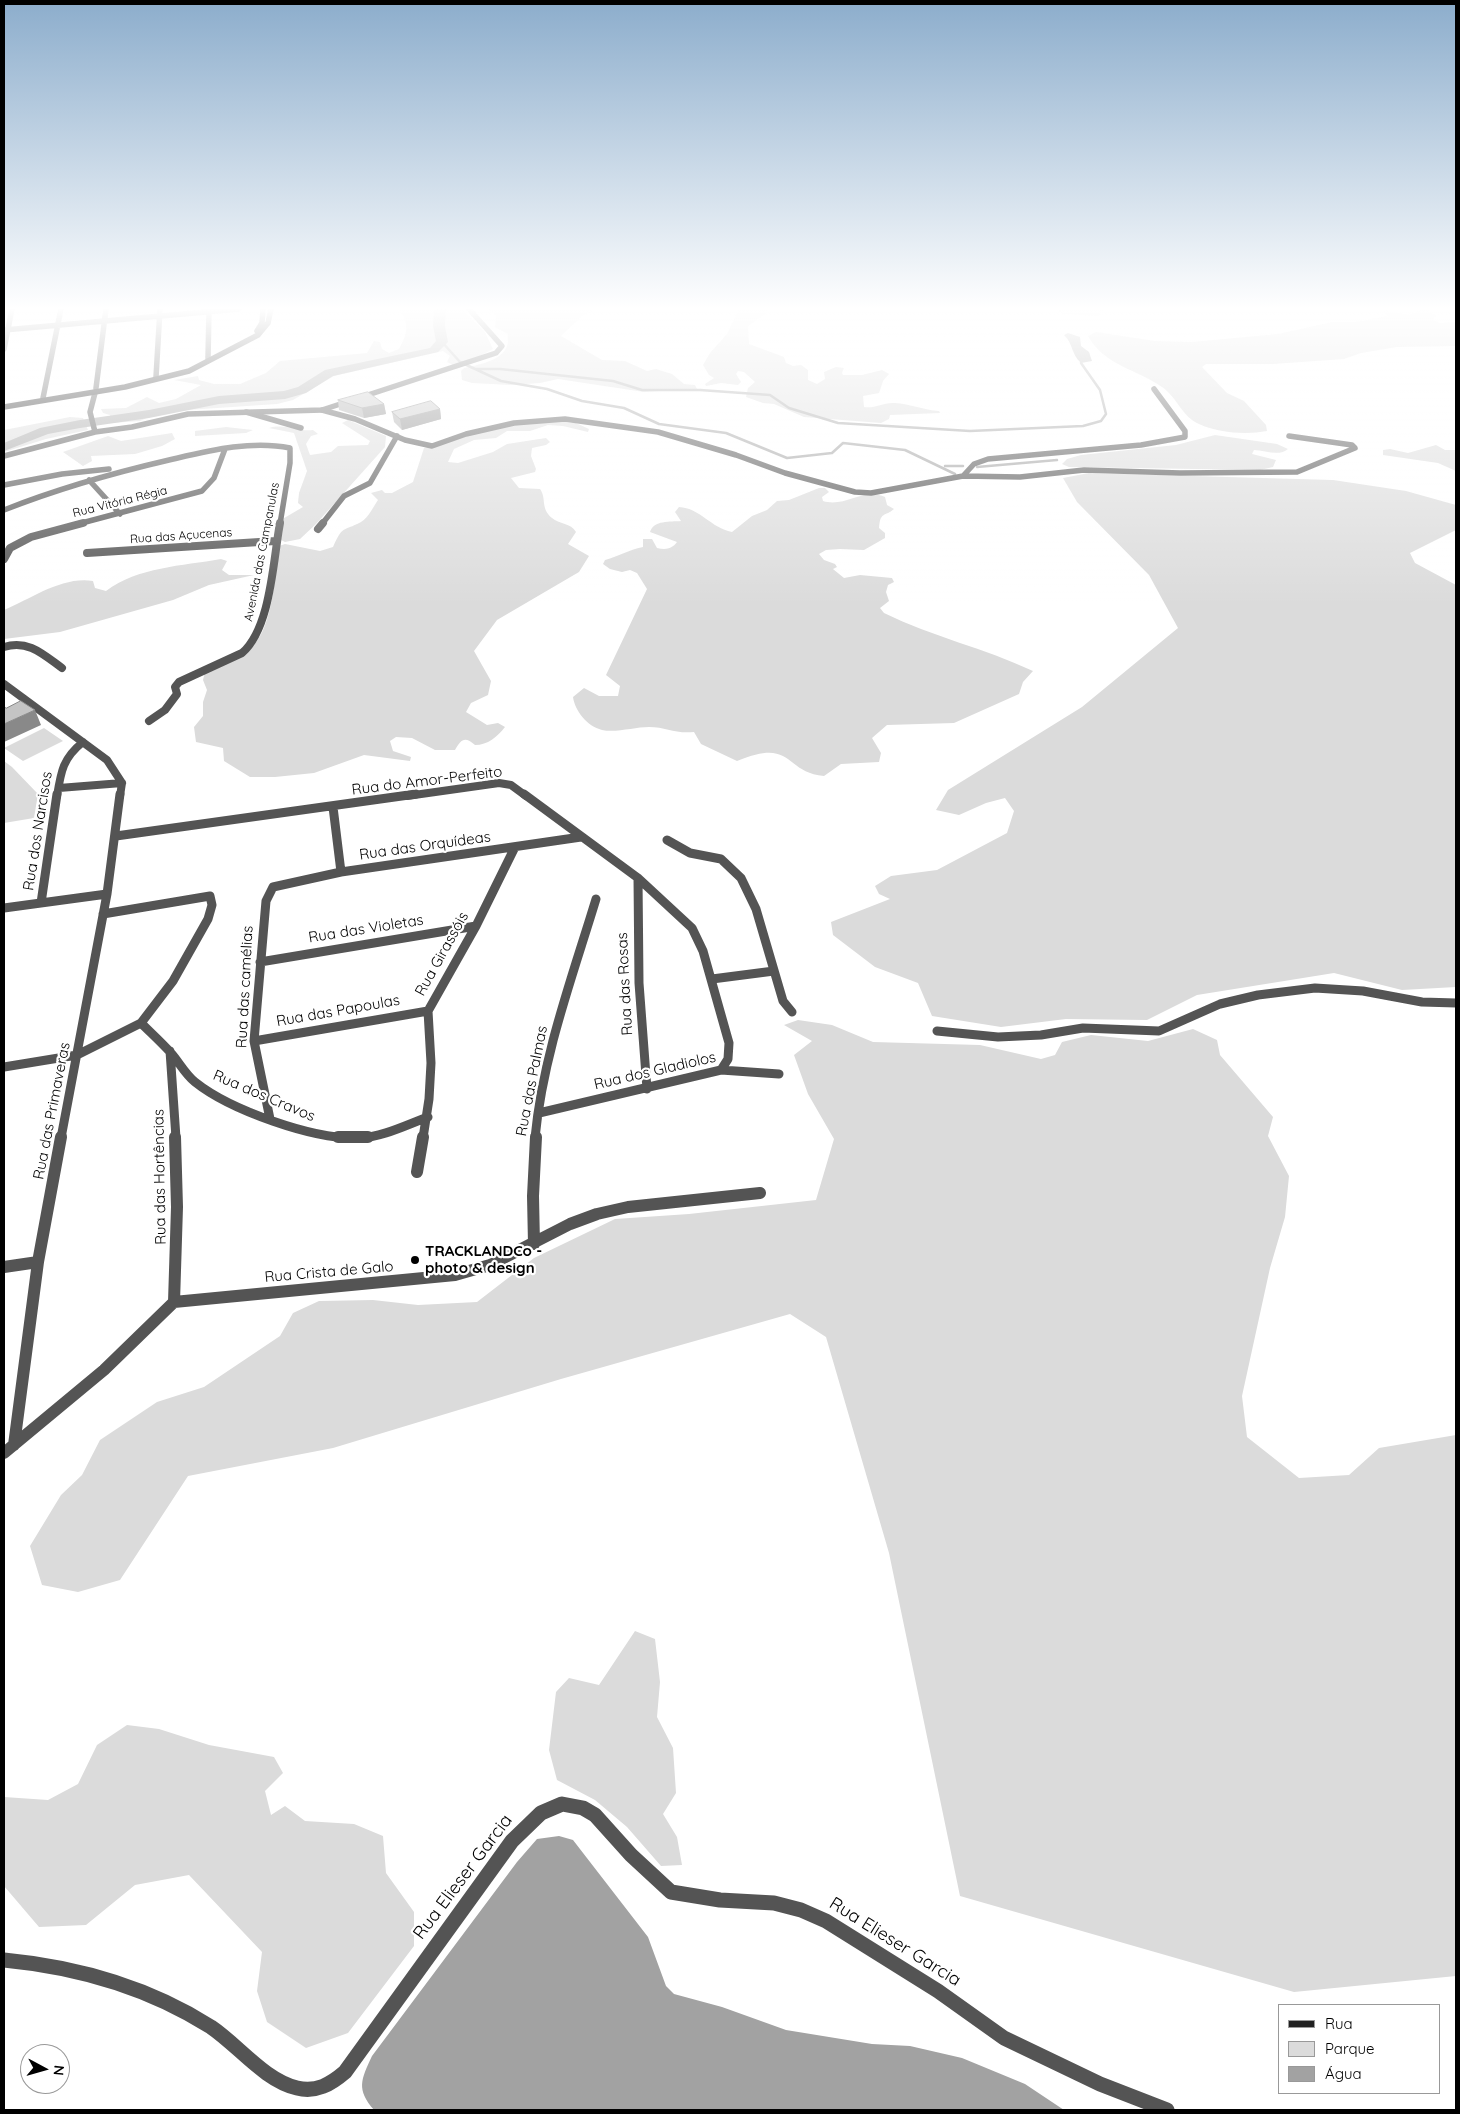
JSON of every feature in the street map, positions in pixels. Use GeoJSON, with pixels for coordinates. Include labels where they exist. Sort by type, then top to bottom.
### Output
{"type":"FeatureCollection","features":[{"type":"Feature","properties":{"kind":"street"},"geometry":{"type":"LineString","coordinates":[[90,408],[93,429]]}},
{"type":"Feature","properties":{"kind":"street"},"geometry":{"type":"LineString","coordinates":[[4,456],[93,429],[132,427],[188,414],[298,413],[329,408]]}},
{"type":"Feature","properties":{"kind":"street"},"geometry":{"type":"LineString","coordinates":[[963,476],[974,464],[988,459],[1141,445],[1185,437],[1185,431],[1168,408]]}},
{"type":"Feature","properties":{"kind":"street"},"geometry":{"type":"LineString","coordinates":[[322,410],[357,419],[413,445],[432,446],[466,434],[514,423],[565,419],[658,432],[736,455],[785,473],[855,492],[871,493],[963,476],[1020,477],[1084,470],[1180,473],[1297,472],[1355,448],[1352,445],[1289,436]]}},
{"type":"Feature","properties":{"kind":"street"},"geometry":{"type":"LineString","coordinates":[[246,412],[301,428]]}},
{"type":"Feature","properties":{"kind":"street"},"geometry":{"type":"LineString","coordinates":[[318,530],[344,496],[370,483],[397,436]]}},
{"type":"Feature","properties":{"kind":"street","name":"Avenida das Campanulas"},"geometry":{"type":"LineString","coordinates":[[149,721],[171,704],[177,694],[175,687],[179,682],[242,653],[250,646],[262,622],[290,463],[290,448],[285,445],[268,444],[225,448]]}},
{"type":"Feature","properties":{"kind":"street"},"geometry":{"type":"LineString","coordinates":[[4,510],[88,480],[225,448]]}},
{"type":"Feature","properties":{"kind":"street","name":"Rua Vitória Régia"},"geometry":{"type":"LineString","coordinates":[[4,559],[7,548],[31,537],[187,497],[208,488],[214,478],[225,448]]}},
{"type":"Feature","properties":{"kind":"street"},"geometry":{"type":"LineString","coordinates":[[4,485],[62,474],[150,464]]}},
{"type":"Feature","properties":{"kind":"street"},"geometry":{"type":"LineString","coordinates":[[88,480],[120,514]]}},
{"type":"Feature","properties":{"kind":"street","name":"Rua das Açucenas"},"geometry":{"type":"LineString","coordinates":[[87,553],[275,541]]}},
{"type":"Feature","properties":{"kind":"street"},"geometry":{"type":"LineString","coordinates":[[4,647],[17,642],[26,643],[62,668]]}},
{"type":"Feature","properties":{"kind":"street"},"geometry":{"type":"LineString","coordinates":[[4,684],[107,760],[122,783],[59,788]]}},
{"type":"Feature","properties":{"kind":"street"},"geometry":{"type":"LineString","coordinates":[[4,694],[14,692]]}},
{"type":"Feature","properties":{"kind":"street","name":"Rua dos Narcisos"},"geometry":{"type":"LineString","coordinates":[[41,903],[65,760],[70,752],[82,742]]}},
{"type":"Feature","properties":{"kind":"street","name":"Rua das Primaveras"},"geometry":{"type":"LineString","coordinates":[[14,1445],[38,1262],[107,894],[122,783]]}},
{"type":"Feature","properties":{"kind":"street","name":"Rua do Amor-Perfeito"},"geometry":{"type":"LineString","coordinates":[[116,836],[505,784],[518,788],[638,878],[692,928],[698,938],[712,979],[729,1043],[728,1059],[721,1070]]}},
{"type":"Feature","properties":{"kind":"street"},"geometry":{"type":"LineString","coordinates":[[333,807],[341,872]]}},
{"type":"Feature","properties":{"kind":"street","name":"Rua das Orquídeas"},"geometry":{"type":"LineString","coordinates":[[273,887],[341,872],[581,837]]}},
{"type":"Feature","properties":{"kind":"street"},"geometry":{"type":"LineString","coordinates":[[667,840],[690,853],[720,859],[741,878],[756,909],[783,1001],[792,1012]]}},
{"type":"Feature","properties":{"kind":"street","name":"Rua Girassóis"},"geometry":{"type":"LineString","coordinates":[[417,1172],[428,1117],[431,1063],[428,1011],[476,926],[515,847]]}},
{"type":"Feature","properties":{"kind":"street","name":"Rua das Rosas"},"geometry":{"type":"LineString","coordinates":[[638,878],[636,928],[647,1089]]}},
{"type":"Feature","properties":{"kind":"street","name":"Rua das camélias"},"geometry":{"type":"LineString","coordinates":[[270,1119],[258,1068],[254,1041],[266,901],[273,887]]}},
{"type":"Feature","properties":{"kind":"street"},"geometry":{"type":"LineString","coordinates":[[4,908],[107,894]]}},
{"type":"Feature","properties":{"kind":"street"},"geometry":{"type":"LineString","coordinates":[[4,1067],[77,1055],[141,1023],[173,981],[191,945],[208,919],[212,905],[210,896],[103,914]]}},
{"type":"Feature","properties":{"kind":"street","name":"Rua das Palmas"},"geometry":{"type":"LineString","coordinates":[[534,1244],[533,1172],[539,1113],[550,1052],[596,899]]}},
{"type":"Feature","properties":{"kind":"street","name":"Rua das Violetas"},"geometry":{"type":"LineString","coordinates":[[260,962],[476,926]]}},
{"type":"Feature","properties":{"kind":"street"},"geometry":{"type":"LineString","coordinates":[[712,979],[774,971]]}},
{"type":"Feature","properties":{"kind":"street"},"geometry":{"type":"LineString","coordinates":[[937,1031],[998,1037],[1041,1035],[1083,1028],[1140,1032],[1159,1031],[1220,1004],[1258,995],[1315,988],[1363,991],[1422,1002],[1456,1003]]}},
{"type":"Feature","properties":{"kind":"street","name":"Rua das Papoulas"},"geometry":{"type":"LineString","coordinates":[[254,1041],[428,1011]]}},
{"type":"Feature","properties":{"kind":"street","name":"Rua dos Cravos"},"geometry":{"type":"LineString","coordinates":[[141,1023],[170,1052],[194,1082],[211,1094],[270,1119],[316,1134],[359,1138],[388,1132],[428,1117]]}},
{"type":"Feature","properties":{"kind":"street","name":"Rua das Hortências"},"geometry":{"type":"LineString","coordinates":[[170,1052],[177,1128],[178,1186],[174,1302]]}},
{"type":"Feature","properties":{"kind":"street","name":"Rua dos Gladiolos"},"geometry":{"type":"LineString","coordinates":[[539,1113],[721,1070],[779,1074]]}},
{"type":"Feature","properties":{"kind":"street","name":"Rua Crista de Galo"},"geometry":{"type":"LineString","coordinates":[[174,1302],[455,1275],[475,1271],[498,1263],[586,1218],[604,1212],[627,1207],[760,1193]]}},
{"type":"Feature","properties":{"kind":"street"},"geometry":{"type":"LineString","coordinates":[[4,1268],[38,1262]]}},
{"type":"Feature","properties":{"kind":"street"},"geometry":{"type":"LineString","coordinates":[[4,1453],[104,1370],[174,1302]]}},
{"type":"Feature","properties":{"kind":"street","name":"Rua Elieser Garcia"},"geometry":{"type":"LineString","coordinates":[[4,1960],[35,1962],[81,1972],[146,1994],[212,2028],[280,2081],[294,2088],[321,2089],[331,2085],[345,2072],[512,1841],[540,1813],[562,1804],[573,1805],[595,1815],[651,1875],[671,1892],[720,1900],[774,1903],[826,1920],[938,1990],[1004,2038],[1100,2084],[1167,2110]]}},
{"type":"Feature","properties":{"kind":"green space"},"geometry":{"type":"Polygon","coordinates":[[[170,408],[140,421],[111,423],[110,415],[103,413],[101,409],[170,408]]]}},
{"type":"Feature","properties":{"kind":"green space"},"geometry":{"type":"Polygon","coordinates":[[[182,408],[222,408],[187,410],[182,408]]]}},
{"type":"Feature","properties":{"kind":"green space"},"geometry":{"type":"Polygon","coordinates":[[[782,408],[921,408],[939,411],[940,413],[890,415],[889,419],[881,423],[804,417],[782,408]]]}},
{"type":"Feature","properties":{"kind":"green space"},"geometry":{"type":"Polygon","coordinates":[[[1181,408],[1250,408],[1266,425],[1267,431],[1242,433],[1224,431],[1199,424],[1181,408]]]}},
{"type":"Feature","properties":{"kind":"green space"},"geometry":{"type":"Polygon","coordinates":[[[70,417],[83,418],[88,430],[46,439],[4,452],[4,430],[70,417]]]}},
{"type":"Feature","properties":{"kind":"green space"},"geometry":{"type":"Polygon","coordinates":[[[348,420],[386,436],[385,447],[316,524],[300,539],[285,542],[281,540],[283,529],[274,524],[303,507],[298,503],[299,493],[307,471],[294,433],[269,428],[281,426],[313,430],[318,434],[311,436],[306,444],[310,455],[331,452],[338,446],[368,445],[370,441],[342,423],[348,420]]]}},
{"type":"Feature","properties":{"kind":"green space"},"geometry":{"type":"Polygon","coordinates":[[[556,421],[576,423],[589,429],[588,432],[563,426],[548,425],[530,431],[507,431],[496,438],[474,440],[454,449],[448,462],[458,463],[493,452],[507,444],[546,438],[550,442],[546,445],[532,448],[531,456],[536,469],[535,472],[511,478],[519,488],[540,489],[548,514],[555,520],[571,527],[576,532],[568,544],[589,556],[579,572],[497,620],[474,651],[491,681],[488,695],[471,703],[466,712],[487,725],[498,723],[505,727],[495,737],[480,745],[464,740],[459,743],[455,750],[435,750],[412,738],[396,737],[390,741],[393,751],[411,757],[410,761],[364,755],[314,773],[275,777],[250,777],[224,761],[223,748],[196,742],[194,727],[203,716],[203,702],[207,690],[203,680],[205,672],[243,655],[260,637],[272,599],[279,546],[285,544],[320,551],[333,547],[341,532],[361,522],[369,515],[378,500],[371,493],[382,490],[385,493],[392,493],[413,482],[424,448],[504,426],[556,421]]]}},
{"type":"Feature","properties":{"kind":"green space"},"geometry":{"type":"Polygon","coordinates":[[[226,427],[253,430],[246,433],[195,436],[195,431],[226,427]]]}},
{"type":"Feature","properties":{"kind":"green space"},"geometry":{"type":"Polygon","coordinates":[[[172,433],[175,439],[162,446],[135,454],[91,456],[92,461],[83,466],[63,452],[108,436],[121,441],[172,433]]]}},
{"type":"Feature","properties":{"kind":"green space"},"geometry":{"type":"Polygon","coordinates":[[[1215,435],[1277,444],[1288,449],[1280,453],[1254,450],[1252,454],[1276,460],[1273,467],[1260,470],[1069,467],[1062,464],[1067,459],[1081,455],[1176,445],[1215,435]]]}},
{"type":"Feature","properties":{"kind":"green space"},"geometry":{"type":"Polygon","coordinates":[[[1436,445],[1445,450],[1456,450],[1456,471],[1438,463],[1383,455],[1383,450],[1390,449],[1408,453],[1436,445]]]}},
{"type":"Feature","properties":{"kind":"green space"},"geometry":{"type":"Polygon","coordinates":[[[1089,473],[1333,480],[1406,491],[1456,505],[1456,530],[1410,553],[1415,563],[1456,585],[1456,987],[1402,990],[1334,973],[1197,995],[1147,1020],[1066,1019],[1001,1027],[932,1016],[918,983],[875,967],[833,935],[831,922],[890,899],[879,894],[875,886],[891,876],[937,870],[1007,833],[1014,811],[1005,798],[986,803],[959,815],[936,810],[948,790],[1082,707],[1178,628],[1149,575],[1077,502],[1063,478],[1089,473]]]}},
{"type":"Feature","properties":{"kind":"green space"},"geometry":{"type":"Polygon","coordinates":[[[819,488],[825,488],[829,492],[822,497],[823,501],[839,502],[870,494],[885,497],[887,505],[894,509],[881,519],[879,528],[885,533],[885,538],[864,550],[826,550],[819,554],[824,560],[835,564],[837,567],[833,569],[844,578],[860,575],[892,578],[894,582],[888,585],[886,592],[889,601],[880,608],[884,613],[1033,671],[1023,682],[1019,694],[954,723],[887,725],[872,738],[881,753],[879,762],[841,764],[824,776],[801,769],[779,754],[755,755],[737,761],[701,744],[694,732],[649,727],[602,730],[591,725],[579,713],[573,697],[584,688],[599,696],[618,696],[620,686],[606,675],[647,589],[637,573],[630,570],[622,572],[610,569],[603,564],[605,560],[643,547],[643,539],[652,539],[657,548],[671,548],[677,542],[650,532],[655,525],[681,521],[675,512],[679,507],[693,511],[718,527],[732,532],[752,516],[767,510],[777,501],[789,500],[819,488]]]}},
{"type":"Feature","properties":{"kind":"green space"},"geometry":{"type":"Polygon","coordinates":[[[221,559],[227,561],[222,570],[229,575],[254,575],[209,585],[173,600],[60,632],[4,639],[4,610],[58,585],[81,580],[93,581],[95,588],[106,591],[119,583],[146,572],[221,559]]]}},
{"type":"Feature","properties":{"kind":"green space"},"geometry":{"type":"Polygon","coordinates":[[[44,728],[63,741],[23,761],[4,748],[44,728]]]}},
{"type":"Feature","properties":{"kind":"green space"},"geometry":{"type":"Polygon","coordinates":[[[4,761],[38,794],[34,818],[4,823],[4,761]]]}},
{"type":"Feature","properties":{"kind":"green space"},"geometry":{"type":"Polygon","coordinates":[[[798,1020],[832,1025],[873,1042],[980,1045],[1041,1059],[1055,1055],[1062,1042],[1091,1035],[1148,1041],[1193,1029],[1217,1040],[1220,1055],[1273,1117],[1268,1136],[1289,1176],[1285,1217],[1270,1268],[1242,1396],[1247,1437],[1299,1478],[1349,1475],[1379,1448],[1456,1435],[1456,1976],[1294,1992],[960,1896],[889,1553],[826,1337],[790,1314],[561,1379],[333,1448],[188,1476],[120,1580],[78,1592],[42,1585],[30,1546],[61,1495],[82,1475],[100,1440],[157,1402],[204,1387],[280,1336],[293,1313],[319,1301],[373,1300],[418,1305],[477,1302],[534,1258],[615,1219],[689,1214],[816,1200],[834,1139],[808,1094],[794,1055],[812,1041],[784,1025],[798,1020]]]}},
{"type":"Feature","properties":{"kind":"green space"},"geometry":{"type":"Polygon","coordinates":[[[635,1631],[655,1639],[660,1682],[657,1717],[673,1748],[676,1793],[663,1814],[677,1837],[682,1865],[661,1866],[627,1827],[595,1800],[557,1780],[549,1750],[556,1692],[569,1678],[599,1685],[635,1631]]]}},
{"type":"Feature","properties":{"kind":"green space"},"geometry":{"type":"Polygon","coordinates":[[[127,1725],[159,1729],[209,1745],[274,1757],[283,1773],[265,1791],[271,1815],[285,1806],[305,1821],[354,1824],[383,1836],[386,1873],[414,1912],[414,1946],[348,2033],[306,2048],[267,2022],[257,1991],[262,1952],[189,1875],[135,1885],[86,1925],[39,1927],[4,1886],[4,1797],[48,1800],[78,1784],[97,1745],[127,1725]]]}},
{"type":"Feature","properties":{"kind":"water"},"geometry":{"type":"Polygon","coordinates":[[[559,1836],[573,1840],[648,1937],[666,1986],[674,1994],[722,2007],[786,2030],[872,2044],[910,2046],[962,2058],[1025,2084],[1064,2110],[374,2110],[368,2103],[362,2084],[372,2056],[517,1862],[537,1839],[559,1836]]]}},
{"type":"Feature","properties":{"kind":"building"},"geometry":{"type":"Polygon","coordinates":[[[407,408],[440,409],[400,419],[392,412],[407,408]]]}},
{"type":"Feature","properties":{"kind":"building"},"geometry":{"type":"Polygon","coordinates":[[[21,701],[35,710],[4,724],[4,707],[6,708],[21,701]]]}},
{"type":"Feature","properties":{"kind":"waterway"},"geometry":{"type":"LineString","coordinates":[[4,447],[45,431],[181,408]]}},
{"type":"Feature","properties":{"kind":"waterway"},"geometry":{"type":"LineString","coordinates":[[622,408],[659,424],[726,433],[787,458],[832,453],[843,443],[905,450],[955,474]]}},
{"type":"Feature","properties":{"kind":"waterway"},"geometry":{"type":"LineString","coordinates":[[788,408],[838,423],[970,431],[1083,426],[1101,421],[1106,414],[1104,408]]}},
{"type":"Feature","properties":{"kind":"waterway"},"geometry":{"type":"LineString","coordinates":[[977,467],[1057,460]]}},
{"type":"Feature","properties":{"kind":"waterway"},"geometry":{"type":"LineString","coordinates":[[945,466],[963,466]]}},
{"type":"Feature","properties":{"kind":"place","name":"TRACKLANDCo - photo & design"},"geometry":{"type":"Point","coordinates":[415,1260]}}]}
